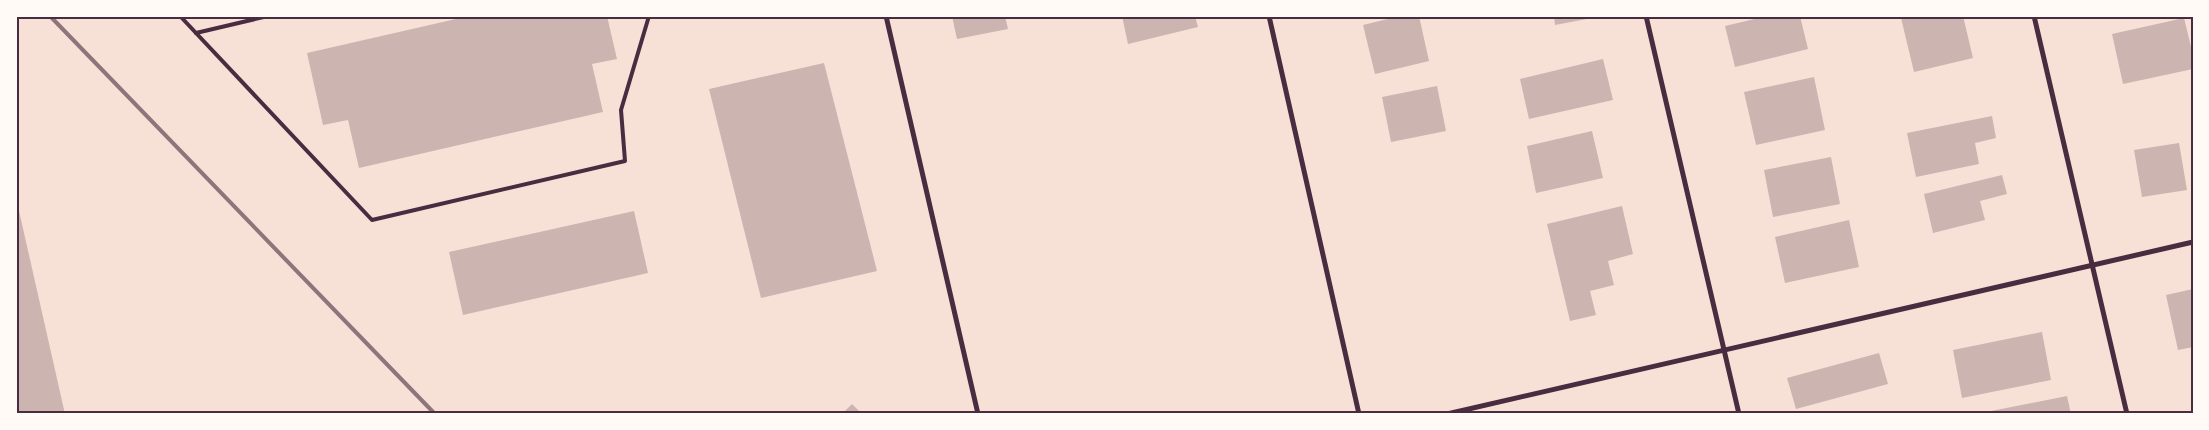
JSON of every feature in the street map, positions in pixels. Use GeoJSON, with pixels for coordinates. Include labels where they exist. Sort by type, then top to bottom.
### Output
{"type":"FeatureCollection","features":[{"type":"Feature","properties":{"kind":"street"},"geometry":{"type":"LineString","coordinates":[[886,16],[978,414]]}},
{"type":"Feature","properties":{"kind":"street"},"geometry":{"type":"LineString","coordinates":[[1269,16],[1359,414]]}},
{"type":"Feature","properties":{"kind":"street"},"geometry":{"type":"LineString","coordinates":[[1646,16],[1739,414]]}},
{"type":"Feature","properties":{"kind":"street"},"geometry":{"type":"LineString","coordinates":[[2034,16],[2127,414]]}},
{"type":"Feature","properties":{"kind":"street"},"geometry":{"type":"LineString","coordinates":[[1447,414],[2193,242]]}},
{"type":"Feature","properties":{"kind":"lane"},"geometry":{"type":"LineString","coordinates":[[180,16],[372,220],[625,161],[621,110],[649,16]]}},
{"type":"Feature","properties":{"kind":"lane"},"geometry":{"type":"LineString","coordinates":[[196,33],[268,16]]}},
{"type":"Feature","properties":{"kind":"building"},"geometry":{"type":"Polygon","coordinates":[[[469,16],[607,16],[617,59],[592,64],[603,112],[359,168],[348,120],[323,125],[307,53],[469,16]]]}},
{"type":"Feature","properties":{"kind":"building"},"geometry":{"type":"Polygon","coordinates":[[[952,16],[1005,16],[1008,29],[957,39],[952,16]]]}},
{"type":"Feature","properties":{"kind":"building"},"geometry":{"type":"Polygon","coordinates":[[[1122,16],[1195,16],[1198,27],[1128,44],[1122,16]]]}},
{"type":"Feature","properties":{"kind":"building"},"geometry":{"type":"Polygon","coordinates":[[[1400,16],[1419,16],[1429,61],[1375,74],[1363,25],[1400,16]]]}},
{"type":"Feature","properties":{"kind":"building"},"geometry":{"type":"Polygon","coordinates":[[[1554,16],[1592,16],[1592,18],[1555,25],[1554,16]]]}},
{"type":"Feature","properties":{"kind":"building"},"geometry":{"type":"Polygon","coordinates":[[[1767,16],[1800,16],[1808,49],[1735,67],[1725,26],[1767,16]]]}},
{"type":"Feature","properties":{"kind":"building"},"geometry":{"type":"Polygon","coordinates":[[[1908,16],[1963,16],[1973,58],[1914,72],[1901,18],[1908,16]]]}},
{"type":"Feature","properties":{"kind":"building"},"geometry":{"type":"Polygon","coordinates":[[[2184,18],[2193,55],[2193,69],[2123,84],[2112,34],[2184,18]]]}},
{"type":"Feature","properties":{"kind":"building"},"geometry":{"type":"Polygon","coordinates":[[[1603,59],[1613,100],[1529,119],[1520,79],[1603,59]]]}},
{"type":"Feature","properties":{"kind":"building"},"geometry":{"type":"Polygon","coordinates":[[[824,63],[877,271],[761,298],[709,89],[824,63]]]}},
{"type":"Feature","properties":{"kind":"building"},"geometry":{"type":"Polygon","coordinates":[[[1814,77],[1825,130],[1756,145],[1744,92],[1814,77]]]}},
{"type":"Feature","properties":{"kind":"building"},"geometry":{"type":"Polygon","coordinates":[[[1437,86],[1446,131],[1391,142],[1382,97],[1437,86]]]}},
{"type":"Feature","properties":{"kind":"building"},"geometry":{"type":"Polygon","coordinates":[[[1992,116],[1996,138],[1975,143],[1979,164],[1916,177],[1907,133],[1992,116]]]}},
{"type":"Feature","properties":{"kind":"building"},"geometry":{"type":"Polygon","coordinates":[[[1592,131],[1603,178],[1536,193],[1527,146],[1592,131]]]}},
{"type":"Feature","properties":{"kind":"building"},"geometry":{"type":"Polygon","coordinates":[[[2179,143],[2187,190],[2142,197],[2134,150],[2179,143]]]}},
{"type":"Feature","properties":{"kind":"building"},"geometry":{"type":"Polygon","coordinates":[[[1831,157],[1840,204],[1773,217],[1764,170],[1831,157]]]}},
{"type":"Feature","properties":{"kind":"building"},"geometry":{"type":"Polygon","coordinates":[[[2002,175],[2007,194],[1980,201],[1985,220],[1933,233],[1924,194],[2002,175]]]}},
{"type":"Feature","properties":{"kind":"building"},"geometry":{"type":"Polygon","coordinates":[[[17,202],[65,414],[16,414],[17,202]]]}},
{"type":"Feature","properties":{"kind":"building"},"geometry":{"type":"Polygon","coordinates":[[[1622,206],[1633,254],[1608,261],[1614,285],[1590,291],[1596,315],[1570,321],[1547,224],[1622,206]]]}},
{"type":"Feature","properties":{"kind":"building"},"geometry":{"type":"Polygon","coordinates":[[[634,211],[648,273],[463,315],[449,252],[634,211]]]}},
{"type":"Feature","properties":{"kind":"building"},"geometry":{"type":"Polygon","coordinates":[[[1849,220],[1859,267],[1785,283],[1775,237],[1849,220]]]}},
{"type":"Feature","properties":{"kind":"building"},"geometry":{"type":"Polygon","coordinates":[[[2193,289],[2193,347],[2178,350],[2166,295],[2193,289]]]}},
{"type":"Feature","properties":{"kind":"building"},"geometry":{"type":"Polygon","coordinates":[[[2042,332],[2051,380],[1962,398],[1953,350],[2042,332]]]}},
{"type":"Feature","properties":{"kind":"building"},"geometry":{"type":"Polygon","coordinates":[[[1879,353],[1888,384],[1796,409],[1787,378],[1879,353]]]}},
{"type":"Feature","properties":{"kind":"building"},"geometry":{"type":"Polygon","coordinates":[[[2067,396],[2071,414],[1981,414],[1981,413],[2067,396]]]}},
{"type":"Feature","properties":{"kind":"building"},"geometry":{"type":"Polygon","coordinates":[[[852,404],[862,414],[842,414],[852,404]]]}},
{"type":"Feature","properties":{"kind":"railway"},"geometry":{"type":"LineString","coordinates":[[50,16],[435,414]]}}]}
